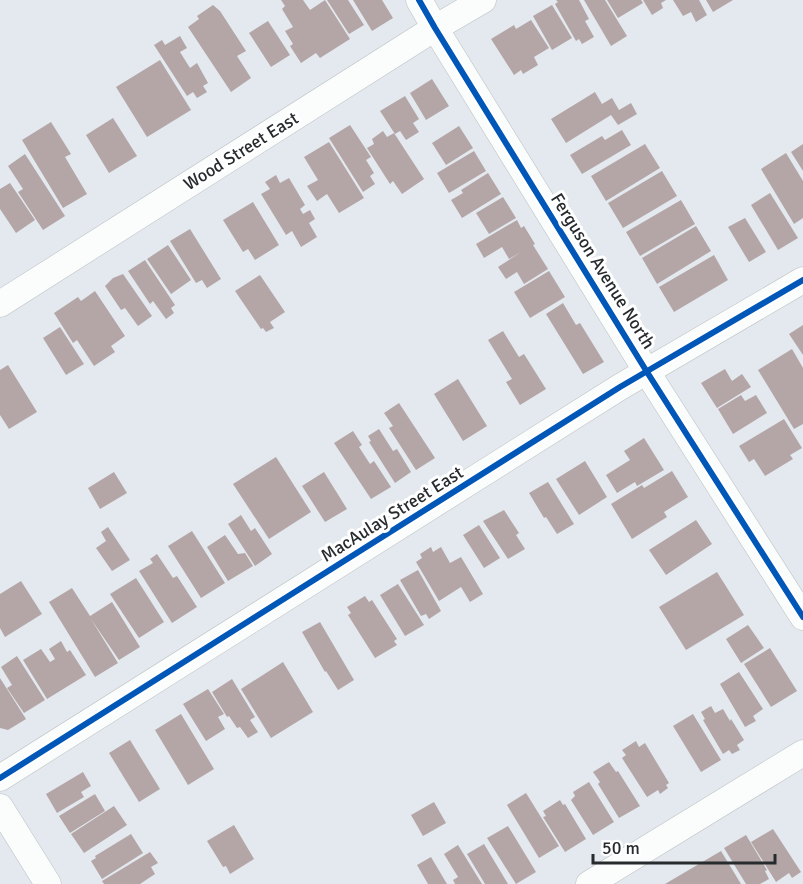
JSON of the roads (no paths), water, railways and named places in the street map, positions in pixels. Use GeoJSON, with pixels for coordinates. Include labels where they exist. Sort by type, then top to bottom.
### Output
{"type":"FeatureCollection","features":[{"type":"Feature","properties":{"kind":"street","name":"Ferguson Avenue North"},"geometry":{"type":"LineString","coordinates":[[419,0],[647,372],[803,617]]}},
{"type":"Feature","properties":{"kind":"street","name":"Wood Street East"},"geometry":{"type":"LineString","coordinates":[[0,304],[435,28],[483,0]]}},
{"type":"Feature","properties":{"kind":"street","name":"MacAulay Street East"},"geometry":{"type":"LineString","coordinates":[[0,778],[620,387],[803,280]]}},
{"type":"Feature","properties":{"kind":"street"},"geometry":{"type":"LineString","coordinates":[[589,884],[803,753]]}},
{"type":"Feature","properties":{"kind":"street"},"geometry":{"type":"LineString","coordinates":[[0,807],[48,884]]}}]}
